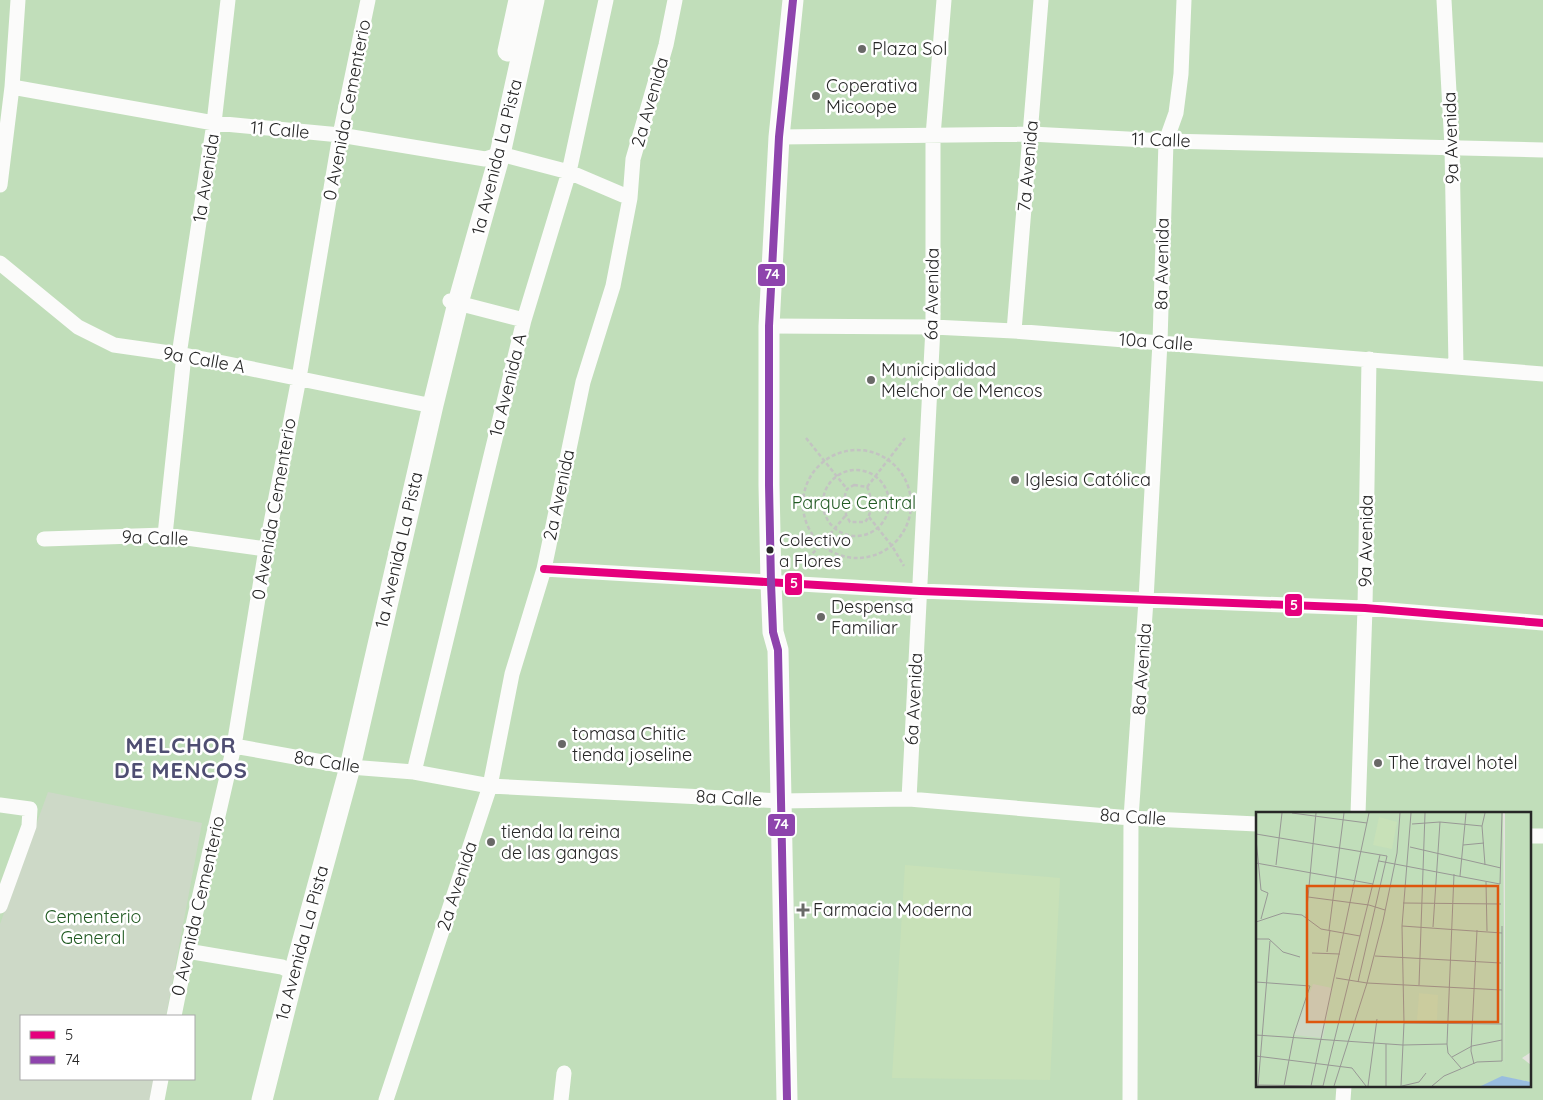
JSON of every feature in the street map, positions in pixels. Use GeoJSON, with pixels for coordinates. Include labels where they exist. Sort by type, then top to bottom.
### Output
{"type":"FeatureCollection","features":[{"type":"Feature","properties":{"kind":"street"},"geometry":{"type":"LineString","coordinates":[[0,185],[12,87],[18,0]]}},
{"type":"Feature","properties":{"kind":"street","name":"1a Avenida"},"geometry":{"type":"LineString","coordinates":[[165,535],[181,355],[214,123],[228,0]]}},
{"type":"Feature","properties":{"kind":"street","name":"0 Avenida Cementerio"},"geometry":{"type":"LineString","coordinates":[[174,1015],[234,746],[266,549],[299,378],[340,135],[368,0]]}},
{"type":"Feature","properties":{"kind":"street","name":"1a Avenida La Pista"},"geometry":{"type":"LineString","coordinates":[[492,156],[519,0]]}},
{"type":"Feature","properties":{"kind":"street","name":"1a Avenida La Pista"},"geometry":{"type":"LineString","coordinates":[[249,1100],[288,970],[343,765],[453,302],[534,0]]}},
{"type":"Feature","properties":{"kind":"street","name":"1a Avenida A"},"geometry":{"type":"LineString","coordinates":[[414,772],[524,320],[569,172],[606,0]]}},
{"type":"Feature","properties":{"kind":"street","name":"2a Avenida"},"geometry":{"type":"LineString","coordinates":[[386,1100],[490,786],[512,674],[544,569],[583,382],[613,286],[630,198],[633,159],[666,46],[675,0]]}},
{"type":"Feature","properties":{"kind":"street","name":"6a Avenida"},"geometry":{"type":"LineString","coordinates":[[909,798],[933,327],[933,136],[944,0]]}},
{"type":"Feature","properties":{"kind":"street","name":"7a Avenida"},"geometry":{"type":"LineString","coordinates":[[1014,331],[1041,0]]}},
{"type":"Feature","properties":{"kind":"street","name":"8a Avenida"},"geometry":{"type":"LineString","coordinates":[[1130,1100],[1131,818],[1146,600],[1160,342],[1166,141],[1176,113],[1181,74],[1184,0]]}},
{"type":"Feature","properties":{"kind":"street","name":"9a Avenida"},"geometry":{"type":"LineString","coordinates":[[1444,0],[1452,147],[1456,366]]}},
{"type":"Feature","properties":{"kind":"street"},"geometry":{"type":"LineString","coordinates":[[787,1100],[778,650],[773,632],[777,583],[769,485],[780,242],[798,6]]}},
{"type":"Feature","properties":{"kind":"street","name":"11 Calle"},"geometry":{"type":"LineString","coordinates":[[12,87],[214,123],[340,135],[492,156],[569,172],[630,198]]}},
{"type":"Feature","properties":{"kind":"street","name":"11 Calle"},"geometry":{"type":"LineString","coordinates":[[787,136],[1031,134],[1166,141],[1543,150]]}},
{"type":"Feature","properties":{"kind":"street","name":"9a Calle A"},"geometry":{"type":"LineString","coordinates":[[0,263],[78,327],[114,345],[181,355],[428,404]]}},
{"type":"Feature","properties":{"kind":"street"},"geometry":{"type":"LineString","coordinates":[[453,302],[524,320]]}},
{"type":"Feature","properties":{"kind":"street","name":"10a Calle"},"geometry":{"type":"LineString","coordinates":[[775,326],[933,327],[1014,331],[1543,374]]}},
{"type":"Feature","properties":{"kind":"street","name":"9a Avenida"},"geometry":{"type":"LineString","coordinates":[[1358,812],[1366,608],[1368,359]]}},
{"type":"Feature","properties":{"kind":"street","name":"9a Calle"},"geometry":{"type":"LineString","coordinates":[[44,539],[165,535],[266,549]]}},
{"type":"Feature","properties":{"kind":"street"},"geometry":{"type":"LineString","coordinates":[[544,569],[920,591],[1366,608],[1543,623]]}},
{"type":"Feature","properties":{"kind":"street","name":"8a Calle"},"geometry":{"type":"LineString","coordinates":[[234,746],[343,765],[414,772],[490,786],[781,800],[909,798],[1131,818],[1256,824]]}},
{"type":"Feature","properties":{"kind":"street"},"geometry":{"type":"LineString","coordinates":[[0,805],[30,809],[29,826],[0,906]]}},
{"type":"Feature","properties":{"kind":"street"},"geometry":{"type":"LineString","coordinates":[[1530,836],[1543,836]]}},
{"type":"Feature","properties":{"kind":"street"},"geometry":{"type":"LineString","coordinates":[[187,951],[288,970]]}},
{"type":"Feature","properties":{"kind":"street","name":"1a Avenida La Pista"},"geometry":{"type":"LineString","coordinates":[[262,1100],[288,970]]}},
{"type":"Feature","properties":{"kind":"street"},"geometry":{"type":"LineString","coordinates":[[561,1100],[564,1073]]}},
{"type":"Feature","properties":{"kind":"street"},"geometry":{"type":"LineString","coordinates":[[157,1100],[161,1080]]}},
{"type":"Feature","properties":{"kind":"path"},"geometry":{"type":"LineString","coordinates":[[806,438],[847,489]]}},
{"type":"Feature","properties":{"kind":"path"},"geometry":{"type":"LineString","coordinates":[[868,487],[905,438]]}},
{"type":"Feature","properties":{"kind":"path"},"geometry":{"type":"LineString","coordinates":[[864,450],[877,453],[889,460],[900,470],[907,482],[911,495],[912,510],[902,536],[892,546],[879,554],[864,558],[849,558],[834,553],[821,545],[812,535],[805,522],[802,509],[803,495],[807,482],[814,470],[824,460],[836,453],[864,450]]}},
{"type":"Feature","properties":{"kind":"path"},"geometry":{"type":"LineString","coordinates":[[846,471],[867,471],[884,483],[890,502],[889,512],[885,521],[878,529],[870,534],[852,536],[843,534],[828,521],[824,512],[824,492],[836,476],[846,471]]}},
{"type":"Feature","properties":{"kind":"path"},"geometry":{"type":"LineString","coordinates":[[854,484],[868,487],[871,495],[869,517],[865,522],[850,522],[846,515],[845,495],[847,489],[854,484]]}},
{"type":"Feature","properties":{"kind":"path"},"geometry":{"type":"LineString","coordinates":[[808,558],[846,515]]}},
{"type":"Feature","properties":{"kind":"path"},"geometry":{"type":"LineString","coordinates":[[869,517],[892,546],[904,566]]}},
{"type":"Feature","properties":{"kind":"green space","name":"Parque Central"},"geometry":{"type":"Polygon","coordinates":[[[0,0],[1543,0],[1543,1100],[0,1100],[0,0]]]}},
{"type":"Feature","properties":{"kind":"green space","name":"Cementerio General"},"geometry":{"type":"Polygon","coordinates":[[[48,792],[202,823],[166,1015],[20,1015],[20,1080],[155,1080],[151,1100],[0,1100],[0,924],[48,792]]]}},
{"type":"Feature","properties":{"kind":"green space"},"geometry":{"type":"Polygon","coordinates":[[[905,865],[1060,878],[1050,1080],[892,1078],[905,865]]]}},
{"type":"Feature","properties":{"kind":"transit line","name":"74"},"geometry":{"type":"LineString","coordinates":[[787,1100],[778,650],[773,632],[771,583],[769,326],[779,137],[793,0]]}},
{"type":"Feature","properties":{"kind":"transit line","name":"5"},"geometry":{"type":"LineString","coordinates":[[544,569],[920,591],[1365,608],[1543,623]]}},
{"type":"Feature","properties":{"kind":"place","name":"Plaza Sol"},"geometry":{"type":"Point","coordinates":[862,49]}},
{"type":"Feature","properties":{"kind":"place","name":"Coperativa Micoope"},"geometry":{"type":"Point","coordinates":[816,96]}},
{"type":"Feature","properties":{"kind":"place","name":"Municipalidad Melchor de Mencos"},"geometry":{"type":"Point","coordinates":[871,380]}},
{"type":"Feature","properties":{"kind":"place","name":"Iglesia Católica"},"geometry":{"type":"Point","coordinates":[1015,480]}},
{"type":"Feature","properties":{"kind":"place","name":"Colectivo a Flores"},"geometry":{"type":"Point","coordinates":[770,550]}},
{"type":"Feature","properties":{"kind":"place","name":"Despensa Familiar"},"geometry":{"type":"Point","coordinates":[821,617]}},
{"type":"Feature","properties":{"kind":"place","name":"tomasa Chitic tienda joseline"},"geometry":{"type":"Point","coordinates":[562,744]}},
{"type":"Feature","properties":{"kind":"place","name":"The travel hotel"},"geometry":{"type":"Point","coordinates":[1378,763]}},
{"type":"Feature","properties":{"kind":"place","name":"tienda la reina de las gangas"},"geometry":{"type":"Point","coordinates":[491,842]}},
{"type":"Feature","properties":{"kind":"place","name":"Farmacia Moderna"},"geometry":{"type":"Point","coordinates":[803,910]}},
{"type":"Feature","properties":{"kind":"district","name":"MELCHOR DE MENCOS"},"geometry":{"type":"Point","coordinates":[181,758]}}]}
